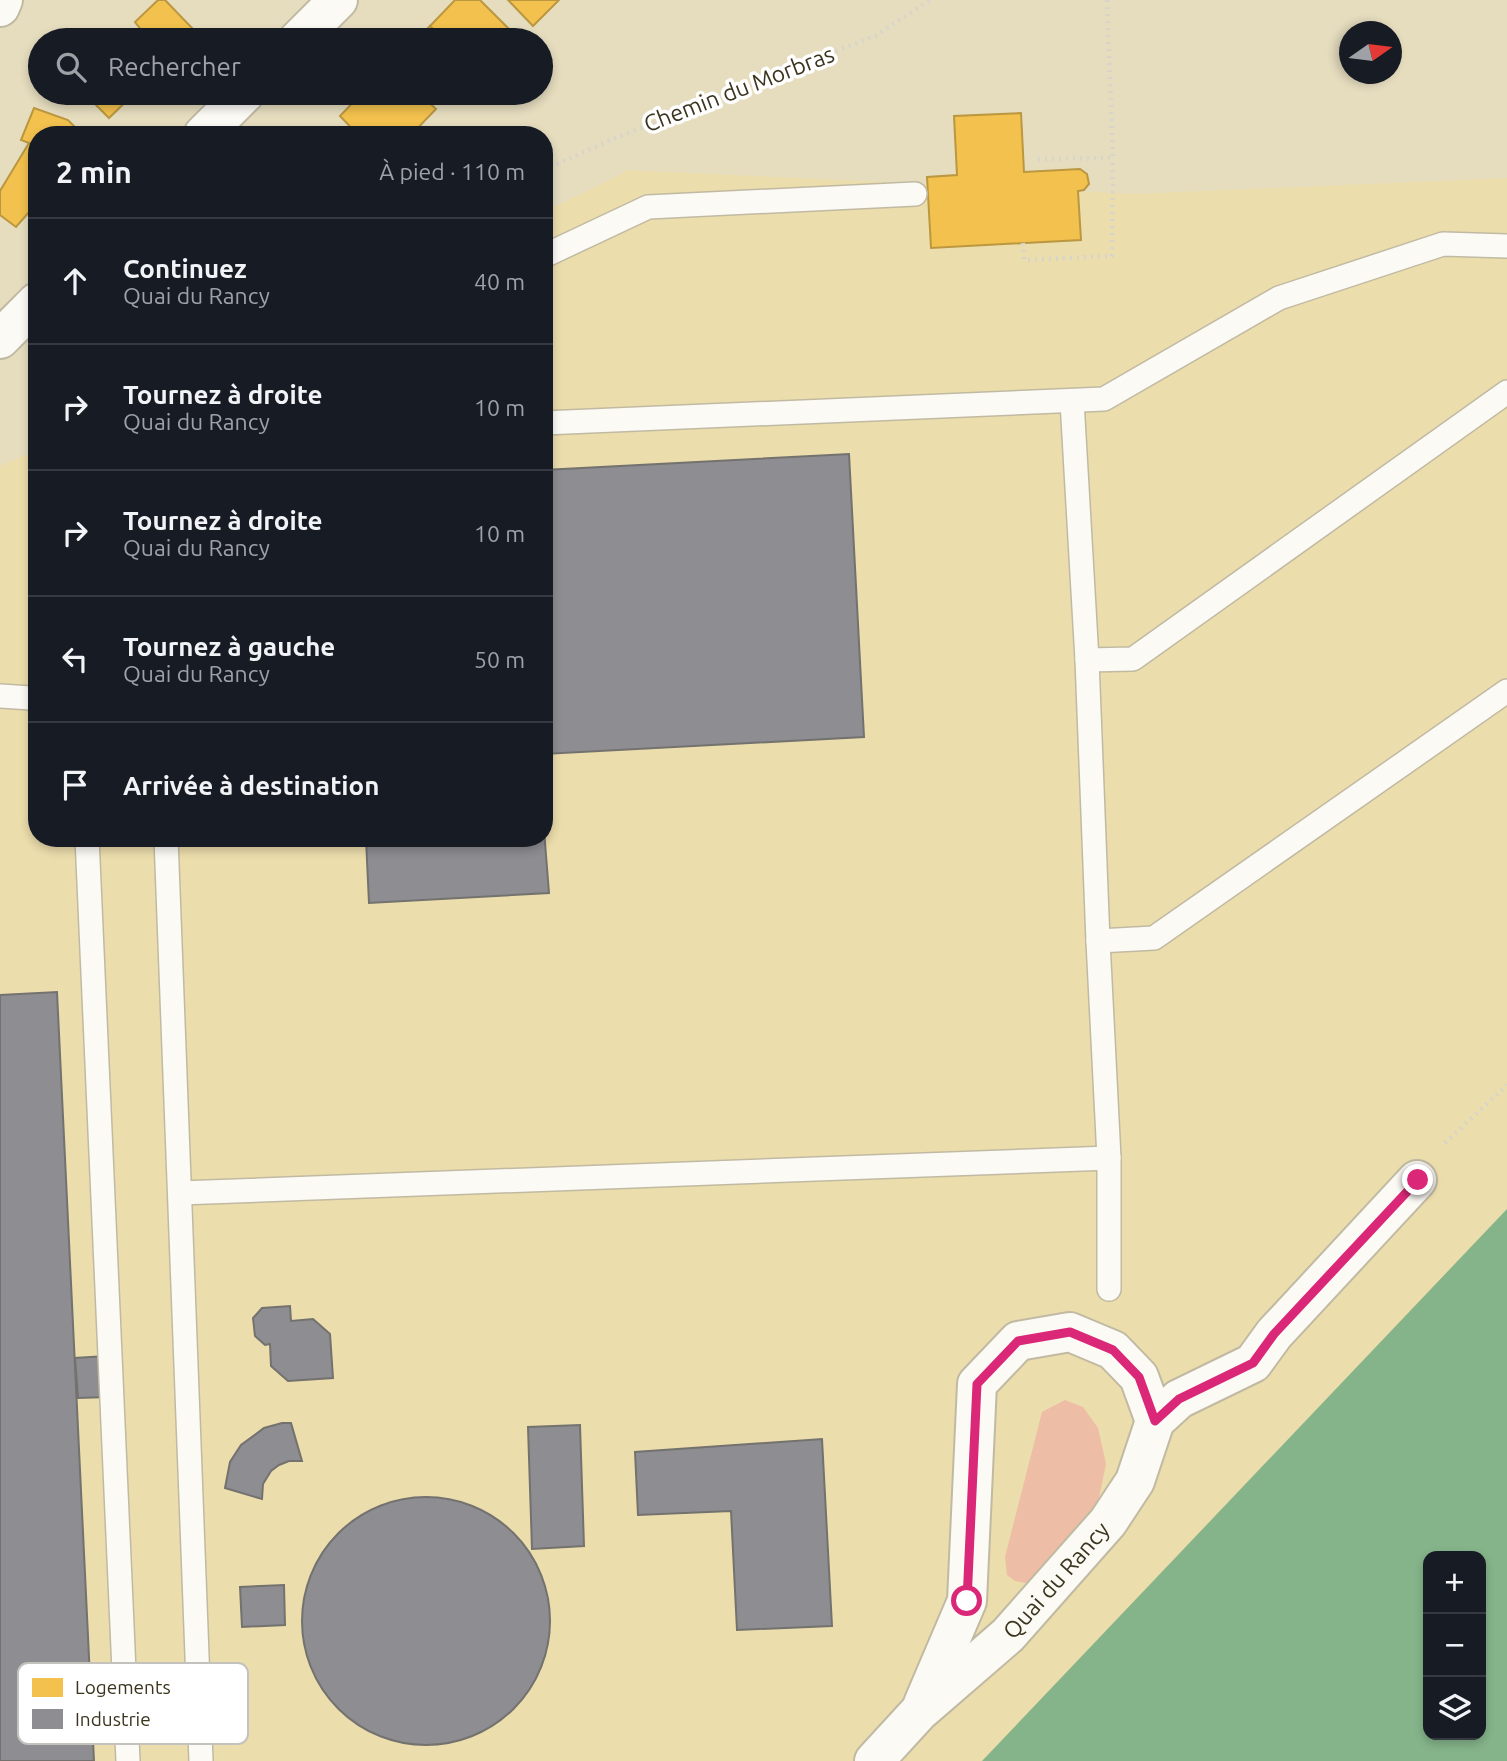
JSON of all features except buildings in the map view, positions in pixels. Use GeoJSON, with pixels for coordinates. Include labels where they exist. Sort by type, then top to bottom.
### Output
{"type":"FeatureCollection","features":[{"type":"Feature","properties":{"kind":"street"},"geometry":{"type":"LineString","coordinates":[[0,7],[3,0]]}},
{"type":"Feature","properties":{"kind":"street"},"geometry":{"type":"LineString","coordinates":[[310,28],[338,0]]}},
{"type":"Feature","properties":{"kind":"street"},"geometry":{"type":"LineString","coordinates":[[212,126],[233,105]]}},
{"type":"Feature","properties":{"kind":"street"},"geometry":{"type":"LineString","coordinates":[[0,339],[28,311]]}},
{"type":"Feature","properties":{"kind":"street"},"geometry":{"type":"LineString","coordinates":[[1155,1421],[1179,1399],[1253,1363],[1274,1334],[1418,1180]]}},
{"type":"Feature","properties":{"kind":"street","name":"Quai du Rancy"},"geometry":{"type":"LineString","coordinates":[[874,1761],[919,1712],[1008,1635],[1108,1522],[1135,1481],[1155,1421],[1139,1377],[1113,1350],[1070,1332],[1018,1341],[977,1384],[967,1601],[919,1712]]}},
{"type":"Feature","properties":{"kind":"lane"},"geometry":{"type":"LineString","coordinates":[[553,252],[648,206],[915,194]]}},
{"type":"Feature","properties":{"kind":"lane"},"geometry":{"type":"LineString","coordinates":[[553,423],[1104,399],[1279,298],[1443,244],[1507,246]]}},
{"type":"Feature","properties":{"kind":"lane"},"geometry":{"type":"LineString","coordinates":[[1087,660],[1133,659],[1507,392]]}},
{"type":"Feature","properties":{"kind":"lane"},"geometry":{"type":"LineString","coordinates":[[1072,401],[1087,660],[1109,1158],[1109,1289]]}},
{"type":"Feature","properties":{"kind":"lane"},"geometry":{"type":"LineString","coordinates":[[1098,941],[1154,938],[1507,691]]}},
{"type":"Feature","properties":{"kind":"lane"},"geometry":{"type":"LineString","coordinates":[[0,696],[28,698]]}},
{"type":"Feature","properties":{"kind":"lane"},"geometry":{"type":"LineString","coordinates":[[87,847],[124,1663]]}},
{"type":"Feature","properties":{"kind":"lane"},"geometry":{"type":"LineString","coordinates":[[166,847],[197,1663]]}},
{"type":"Feature","properties":{"kind":"lane"},"geometry":{"type":"LineString","coordinates":[[180,1193],[1109,1158]]}},
{"type":"Feature","properties":{"kind":"path","name":"Chemin du Morbras"},"geometry":{"type":"LineString","coordinates":[[553,166],[610,140],[876,36],[930,0]]}},
{"type":"Feature","properties":{"kind":"path"},"geometry":{"type":"LineString","coordinates":[[1023,243],[1024,260],[1112,256],[1113,158],[1107,0]]}},
{"type":"Feature","properties":{"kind":"path"},"geometry":{"type":"LineString","coordinates":[[1038,159],[1113,158]]}},
{"type":"Feature","properties":{"kind":"path"},"geometry":{"type":"LineString","coordinates":[[1440,1148],[1507,1085]]}},
{"type":"Feature","properties":{"kind":"shaded area"},"geometry":{"type":"Polygon","coordinates":[[[629,170],[1134,194],[1507,178],[1507,1761],[0,1761],[0,466],[28,454],[28,847],[553,847],[553,208],[629,170]]]}},
{"type":"Feature","properties":{"kind":"shaded area"},"geometry":{"type":"Polygon","coordinates":[[[1507,1209],[1507,1761],[982,1761],[1507,1209]]]}},
{"type":"Feature","properties":{"kind":"shaded area"},"geometry":{"type":"Polygon","coordinates":[[[1065,1400],[1083,1407],[1098,1428],[1106,1464],[1098,1502],[1035,1577],[1026,1583],[1015,1581],[1007,1575],[1005,1557],[1042,1412],[1065,1400]]]}},
{"type":"Feature","properties":{"kind":"route"},"geometry":{"type":"LineString","coordinates":[[967,1601],[977,1384],[1018,1341],[1070,1332],[1113,1350],[1139,1377],[1155,1421],[1179,1399],[1253,1363],[1274,1334],[1418,1180]]}}]}
